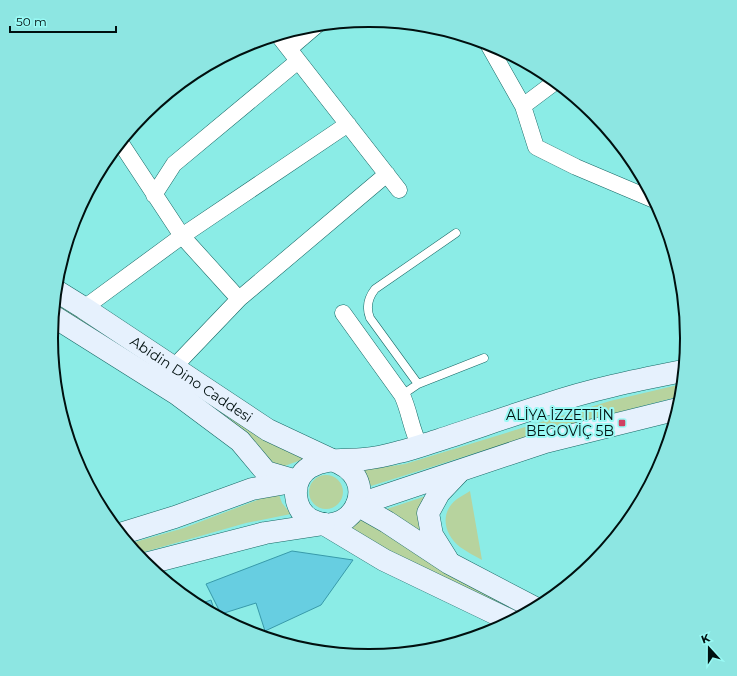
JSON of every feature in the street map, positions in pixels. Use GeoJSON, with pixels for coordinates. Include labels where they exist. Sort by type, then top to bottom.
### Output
{"type":"FeatureCollection","features":[{"type":"Feature","properties":{"kind":"main road","name":"Abidin Dino Caddesi"},"geometry":{"type":"LineString","coordinates":[[61,293],[268,430],[332,460]]}},
{"type":"Feature","properties":{"kind":"main road","name":"Abidin Dino Caddesi"},"geometry":{"type":"LineString","coordinates":[[58,319],[177,394],[240,441],[266,472],[297,481]]}},
{"type":"Feature","properties":{"kind":"main road"},"geometry":{"type":"LineString","coordinates":[[505,617],[384,560],[324,524],[307,518],[300,510],[295,490],[297,481],[309,467],[321,462],[332,460],[364,459],[400,452],[550,403],[609,387],[678,372]]}},
{"type":"Feature","properties":{"kind":"main road"},"geometry":{"type":"LineString","coordinates":[[357,505],[545,442],[671,411]]}},
{"type":"Feature","properties":{"kind":"main road"},"geometry":{"type":"LineString","coordinates":[[153,562],[265,533],[324,524],[335,524],[345,520],[353,512],[357,505],[360,491],[358,480],[351,470],[332,460]]}},
{"type":"Feature","properties":{"kind":"main road"},"geometry":{"type":"LineString","coordinates":[[449,563],[432,535],[428,512],[439,493],[460,470]]}},
{"type":"Feature","properties":{"kind":"main road"},"geometry":{"type":"LineString","coordinates":[[126,532],[175,517],[252,488],[297,481]]}},
{"type":"Feature","properties":{"kind":"main road"},"geometry":{"type":"LineString","coordinates":[[357,505],[387,522],[449,563],[528,604]]}},
{"type":"Feature","properties":{"kind":"street"},"geometry":{"type":"LineString","coordinates":[[154,195],[174,164],[294,55],[311,33]]}},
{"type":"Feature","properties":{"kind":"street"},"geometry":{"type":"LineString","coordinates":[[282,40],[399,190]]}},
{"type":"Feature","properties":{"kind":"street"},"geometry":{"type":"LineString","coordinates":[[493,53],[523,106],[536,147],[576,167],[645,196]]}},
{"type":"Feature","properties":{"kind":"street"},"geometry":{"type":"LineString","coordinates":[[523,106],[550,86]]}},
{"type":"Feature","properties":{"kind":"street"},"geometry":{"type":"LineString","coordinates":[[84,308],[182,236],[348,124]]}},
{"type":"Feature","properties":{"kind":"street"},"geometry":{"type":"LineString","coordinates":[[123,147],[182,236],[239,299]]}},
{"type":"Feature","properties":{"kind":"street"},"geometry":{"type":"LineString","coordinates":[[173,368],[239,299],[387,174]]}},
{"type":"Feature","properties":{"kind":"street"},"geometry":{"type":"LineString","coordinates":[[343,313],[402,395],[415,436],[420,446]]}},
{"type":"Feature","properties":{"kind":"lane"},"geometry":{"type":"LineString","coordinates":[[418,384],[370,318],[368,313],[368,302],[375,289],[456,233]]}},
{"type":"Feature","properties":{"kind":"lane"},"geometry":{"type":"LineString","coordinates":[[402,395],[418,384],[484,358]]}},
{"type":"Feature","properties":{"kind":"green space"},"geometry":{"type":"Polygon","coordinates":[[[59,304],[232,418],[304,459],[279,468],[230,422],[183,387],[59,308],[59,304]]]}},
{"type":"Feature","properties":{"kind":"green space"},"geometry":{"type":"Polygon","coordinates":[[[676,385],[674,398],[546,431],[371,486],[364,470],[405,464],[610,401],[676,385]]]}},
{"type":"Feature","properties":{"kind":"green space"},"geometry":{"type":"Polygon","coordinates":[[[323,475],[329,475],[333,476],[340,482],[343,492],[342,499],[336,506],[329,509],[323,509],[319,508],[312,502],[309,495],[309,489],[310,485],[316,478],[323,475]]]}},
{"type":"Feature","properties":{"kind":"green space"},"geometry":{"type":"Polygon","coordinates":[[[470,491],[482,560],[460,547],[450,536],[447,530],[446,517],[451,505],[457,499],[470,491]]]}},
{"type":"Feature","properties":{"kind":"green space"},"geometry":{"type":"Polygon","coordinates":[[[278,492],[282,503],[291,514],[246,523],[144,552],[134,542],[184,528],[278,492]]]}},
{"type":"Feature","properties":{"kind":"green space"},"geometry":{"type":"Polygon","coordinates":[[[426,496],[423,536],[387,509],[426,496]]]}},
{"type":"Feature","properties":{"kind":"green space"},"geometry":{"type":"Polygon","coordinates":[[[368,516],[521,609],[514,613],[422,568],[346,527],[368,516]]]}},
{"type":"Feature","properties":{"kind":"building"},"geometry":{"type":"Polygon","coordinates":[[[292,551],[353,560],[321,605],[265,631],[256,603],[224,613],[219,610],[206,584],[292,551]]]}},
{"type":"Feature","properties":{"kind":"building"},"geometry":{"type":"Polygon","coordinates":[[[211,600],[213,607],[213,607],[205,602],[211,600]]]}},
{"type":"Feature","properties":{"kind":"place","name":"ALİYA İZZETTİN BEGOVİÇ 5B"},"geometry":{"type":"Point","coordinates":[622,423]}}]}
